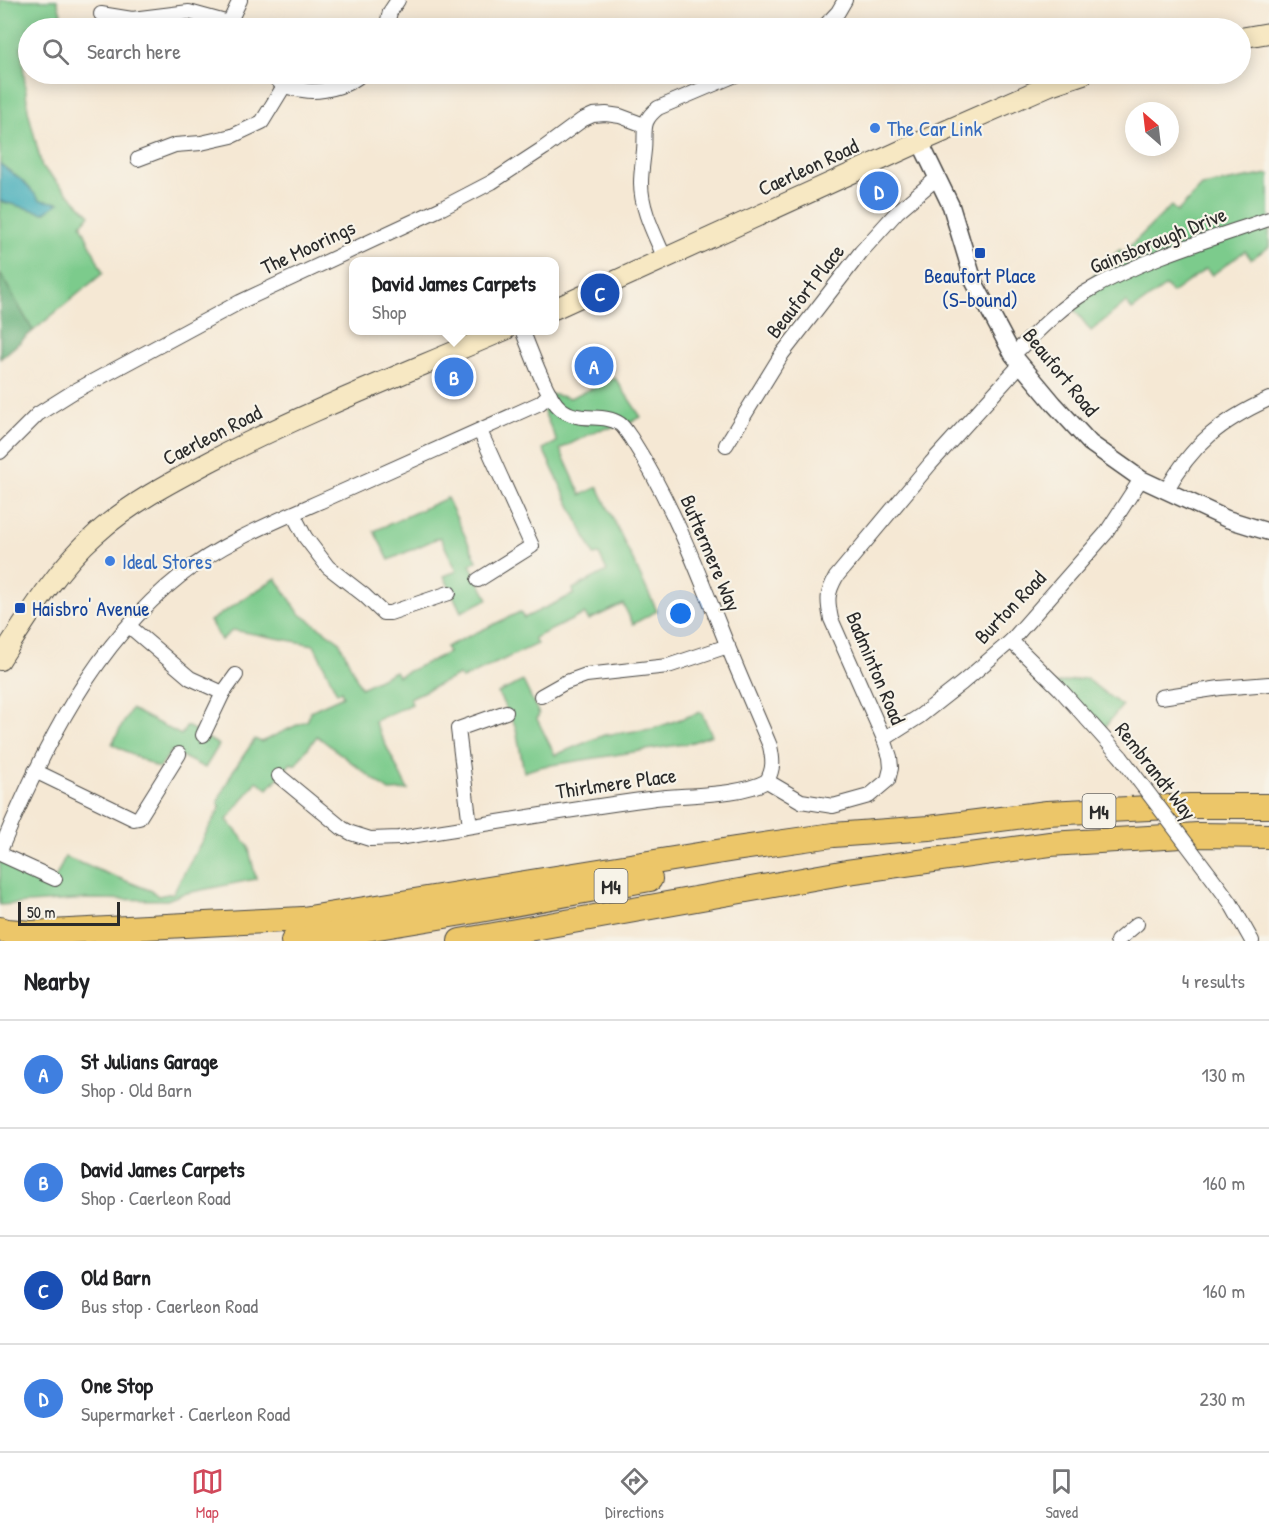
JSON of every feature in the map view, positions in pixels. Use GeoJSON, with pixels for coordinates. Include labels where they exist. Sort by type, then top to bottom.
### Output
{"type":"FeatureCollection","features":[{"type":"Feature","properties":{"kind":"highway","name":"M4"},"geometry":{"type":"LineString","coordinates":[[293,941],[469,912],[929,828],[1047,813],[1190,806],[1269,806]]}},
{"type":"Feature","properties":{"kind":"highway"},"geometry":{"type":"LineString","coordinates":[[0,929],[7,932],[43,932],[303,918],[735,849],[833,836],[929,828]]}},
{"type":"Feature","properties":{"kind":"highway","name":"M4"},"geometry":{"type":"LineString","coordinates":[[460,941],[847,872],[1050,844],[1198,835],[1269,836]]}},
{"type":"Feature","properties":{"kind":"highway"},"geometry":{"type":"LineString","coordinates":[[523,941],[716,897]]}},
{"type":"Feature","properties":{"kind":"main road"},"geometry":{"type":"LineString","coordinates":[[1251,36],[1269,33]]}},
{"type":"Feature","properties":{"kind":"main road","name":"Caerleon Road"},"geometry":{"type":"LineString","coordinates":[[559,307],[920,142],[1053,84]]}},
{"type":"Feature","properties":{"kind":"main road","name":"Caerleon Road"},"geometry":{"type":"LineString","coordinates":[[3,650],[84,545],[122,514],[181,477],[258,436],[493,335]]}},
{"type":"Feature","properties":{"kind":"street"},"geometry":{"type":"LineString","coordinates":[[234,18],[240,0]]}},
{"type":"Feature","properties":{"kind":"street"},"geometry":{"type":"LineString","coordinates":[[388,18],[398,0]]}},
{"type":"Feature","properties":{"kind":"street"},"geometry":{"type":"LineString","coordinates":[[832,18],[845,0]]}},
{"type":"Feature","properties":{"kind":"street"},"geometry":{"type":"LineString","coordinates":[[140,18],[189,12],[207,18]]}},
{"type":"Feature","properties":{"kind":"street"},"geometry":{"type":"LineString","coordinates":[[101,14],[126,18]]}},
{"type":"Feature","properties":{"kind":"street"},"geometry":{"type":"LineString","coordinates":[[138,159],[175,145],[201,143],[232,136],[262,122],[284,86],[311,91],[339,84]]}},
{"type":"Feature","properties":{"kind":"street"},"geometry":{"type":"LineString","coordinates":[[665,259],[644,205],[641,184],[644,125],[649,115],[658,108],[714,84]]}},
{"type":"Feature","properties":{"kind":"street","name":"The Moorings"},"geometry":{"type":"LineString","coordinates":[[0,452],[38,414],[73,392],[240,302],[482,187],[544,148],[582,120],[593,115],[606,114],[620,116],[644,125]]}},
{"type":"Feature","properties":{"kind":"street","name":"Beaufort Road"},"geometry":{"type":"LineString","coordinates":[[920,142],[951,206],[974,282],[1017,359],[1089,443],[1141,479],[1227,519],[1269,532]]}},
{"type":"Feature","properties":{"kind":"street","name":"Beaufort Place"},"geometry":{"type":"LineString","coordinates":[[726,445],[782,354],[861,252],[897,212],[937,178]]}},
{"type":"Feature","properties":{"kind":"street","name":"Gainsborough Drive"},"geometry":{"type":"LineString","coordinates":[[1017,359],[1058,313],[1086,292],[1178,250],[1269,219]]}},
{"type":"Feature","properties":{"kind":"street","name":"Buttermere Way"},"geometry":{"type":"LineString","coordinates":[[524,335],[558,407],[569,415],[585,419],[606,419],[620,424],[631,439],[677,522],[770,746],[774,760],[772,772],[767,781]]}},
{"type":"Feature","properties":{"kind":"street","name":"Badminton Road"},"geometry":{"type":"LineString","coordinates":[[767,781],[795,798],[833,806],[869,796],[888,780],[891,768],[890,757],[831,619],[828,590],[836,577],[1017,359]]}},
{"type":"Feature","properties":{"kind":"street"},"geometry":{"type":"LineString","coordinates":[[55,879],[0,854],[35,771],[64,713],[129,626],[180,575],[218,551],[293,514],[540,403],[550,394]]}},
{"type":"Feature","properties":{"kind":"street"},"geometry":{"type":"LineString","coordinates":[[1166,491],[1203,440],[1224,423],[1269,399]]}},
{"type":"Feature","properties":{"kind":"street"},"geometry":{"type":"LineString","coordinates":[[477,580],[532,546],[480,431]]}},
{"type":"Feature","properties":{"kind":"street","name":"Burton Road"},"geometry":{"type":"LineString","coordinates":[[884,739],[920,716],[1011,641],[1106,534],[1141,479]]}},
{"type":"Feature","properties":{"kind":"street"},"geometry":{"type":"LineString","coordinates":[[293,514],[305,537],[328,567],[383,613],[390,613],[449,593]]}},
{"type":"Feature","properties":{"kind":"street"},"geometry":{"type":"LineString","coordinates":[[129,626],[190,678],[223,693]]}},
{"type":"Feature","properties":{"kind":"street","name":"Rembrandt Way"},"geometry":{"type":"LineString","coordinates":[[1011,641],[1059,688],[1121,757],[1230,902],[1252,941]]}},
{"type":"Feature","properties":{"kind":"street"},"geometry":{"type":"LineString","coordinates":[[541,696],[564,683],[586,675],[668,666],[728,646]]}},
{"type":"Feature","properties":{"kind":"street"},"geometry":{"type":"LineString","coordinates":[[203,735],[223,693],[236,675]]}},
{"type":"Feature","properties":{"kind":"street"},"geometry":{"type":"LineString","coordinates":[[1161,697],[1220,688],[1269,684]]}},
{"type":"Feature","properties":{"kind":"street"},"geometry":{"type":"LineString","coordinates":[[470,826],[458,729],[507,712]]}},
{"type":"Feature","properties":{"kind":"street"},"geometry":{"type":"LineString","coordinates":[[35,771],[134,819],[139,818],[179,754]]}},
{"type":"Feature","properties":{"kind":"street","name":"Thirlmere Place"},"geometry":{"type":"LineString","coordinates":[[279,776],[342,828],[370,839],[399,838],[651,798],[736,790],[757,786],[767,781]]}},
{"type":"Feature","properties":{"kind":"street"},"geometry":{"type":"LineString","coordinates":[[1117,941],[1137,924]]}},
{"type":"Feature","properties":{"kind":"green space"},"geometry":{"type":"Polygon","coordinates":[[[0,0],[57,0],[61,13],[60,18],[18,18],[18,84],[25,84],[28,110],[42,167],[90,215],[81,224],[103,273],[33,331],[0,273],[0,201],[44,213],[32,191],[0,164],[0,0]]]}},
{"type":"Feature","properties":{"kind":"green space"},"geometry":{"type":"Polygon","coordinates":[[[1269,174],[1269,247],[1251,259],[1245,251],[1212,275],[1206,269],[1172,293],[1166,286],[1132,310],[1126,302],[1091,331],[1070,304],[1086,293],[1090,279],[1120,249],[1123,253],[1171,206],[1177,212],[1202,186],[1269,174]]]}},
{"type":"Feature","properties":{"kind":"green space"},"geometry":{"type":"Polygon","coordinates":[[[0,273],[33,331],[0,359],[0,273]]]}},
{"type":"Feature","properties":{"kind":"green space"},"geometry":{"type":"Polygon","coordinates":[[[615,378],[641,417],[622,426],[598,430],[560,449],[581,495],[598,487],[657,611],[633,624],[623,604],[589,620],[584,614],[534,638],[537,644],[462,679],[459,675],[410,698],[412,704],[374,721],[408,790],[389,791],[317,736],[295,765],[291,763],[268,789],[257,781],[227,820],[248,845],[256,879],[182,894],[167,900],[88,899],[0,905],[0,853],[55,879],[65,857],[152,891],[158,896],[173,893],[220,808],[218,801],[233,771],[255,739],[261,742],[308,720],[310,711],[343,696],[341,691],[337,693],[314,645],[233,630],[221,640],[210,621],[276,578],[299,613],[339,641],[361,688],[395,671],[398,676],[448,653],[446,647],[520,612],[524,618],[574,594],[573,589],[607,571],[599,554],[594,555],[543,449],[557,442],[540,403],[550,394],[570,398],[615,378]]]}},
{"type":"Feature","properties":{"kind":"green space"},"geometry":{"type":"Polygon","coordinates":[[[447,498],[477,561],[470,565],[488,599],[461,612],[444,576],[457,571],[440,537],[389,560],[374,531],[447,498]]]}},
{"type":"Feature","properties":{"kind":"green space"},"geometry":{"type":"Polygon","coordinates":[[[1085,678],[1122,706],[1100,733],[1054,684],[1085,678]]]}},
{"type":"Feature","properties":{"kind":"green space"},"geometry":{"type":"Polygon","coordinates":[[[523,681],[539,714],[537,719],[555,755],[604,735],[652,729],[701,712],[712,735],[690,743],[539,767],[524,772],[516,728],[498,693],[523,681]]]}},
{"type":"Feature","properties":{"kind":"green space"},"geometry":{"type":"Polygon","coordinates":[[[131,709],[181,735],[187,726],[219,745],[205,768],[171,751],[160,768],[156,767],[112,744],[131,709]]]}},
{"type":"Feature","properties":{"kind":"water"},"geometry":{"type":"Polygon","coordinates":[[[0,164],[24,182],[40,200],[59,203],[44,213],[0,201],[0,164]]]}},
{"type":"Feature","properties":{"kind":"place","name":"The Car Link"},"geometry":{"type":"Point","coordinates":[875,128]}},
{"type":"Feature","properties":{"kind":"place","name":"One Stop"},"geometry":{"type":"Point","coordinates":[879,191]}},
{"type":"Feature","properties":{"kind":"place","name":"Beaufort Place (S-bound)"},"geometry":{"type":"Point","coordinates":[980,253]}},
{"type":"Feature","properties":{"kind":"place","name":"Old Barn"},"geometry":{"type":"Point","coordinates":[600,293]}},
{"type":"Feature","properties":{"kind":"place","name":"St Julians Garage"},"geometry":{"type":"Point","coordinates":[594,366]}},
{"type":"Feature","properties":{"kind":"place","name":"David James Carpets"},"geometry":{"type":"Point","coordinates":[454,377]}},
{"type":"Feature","properties":{"kind":"place","name":"Ideal Stores"},"geometry":{"type":"Point","coordinates":[110,561]}},
{"type":"Feature","properties":{"kind":"place","name":"Haisbro' Avenue"},"geometry":{"type":"Point","coordinates":[20,608]}}]}
